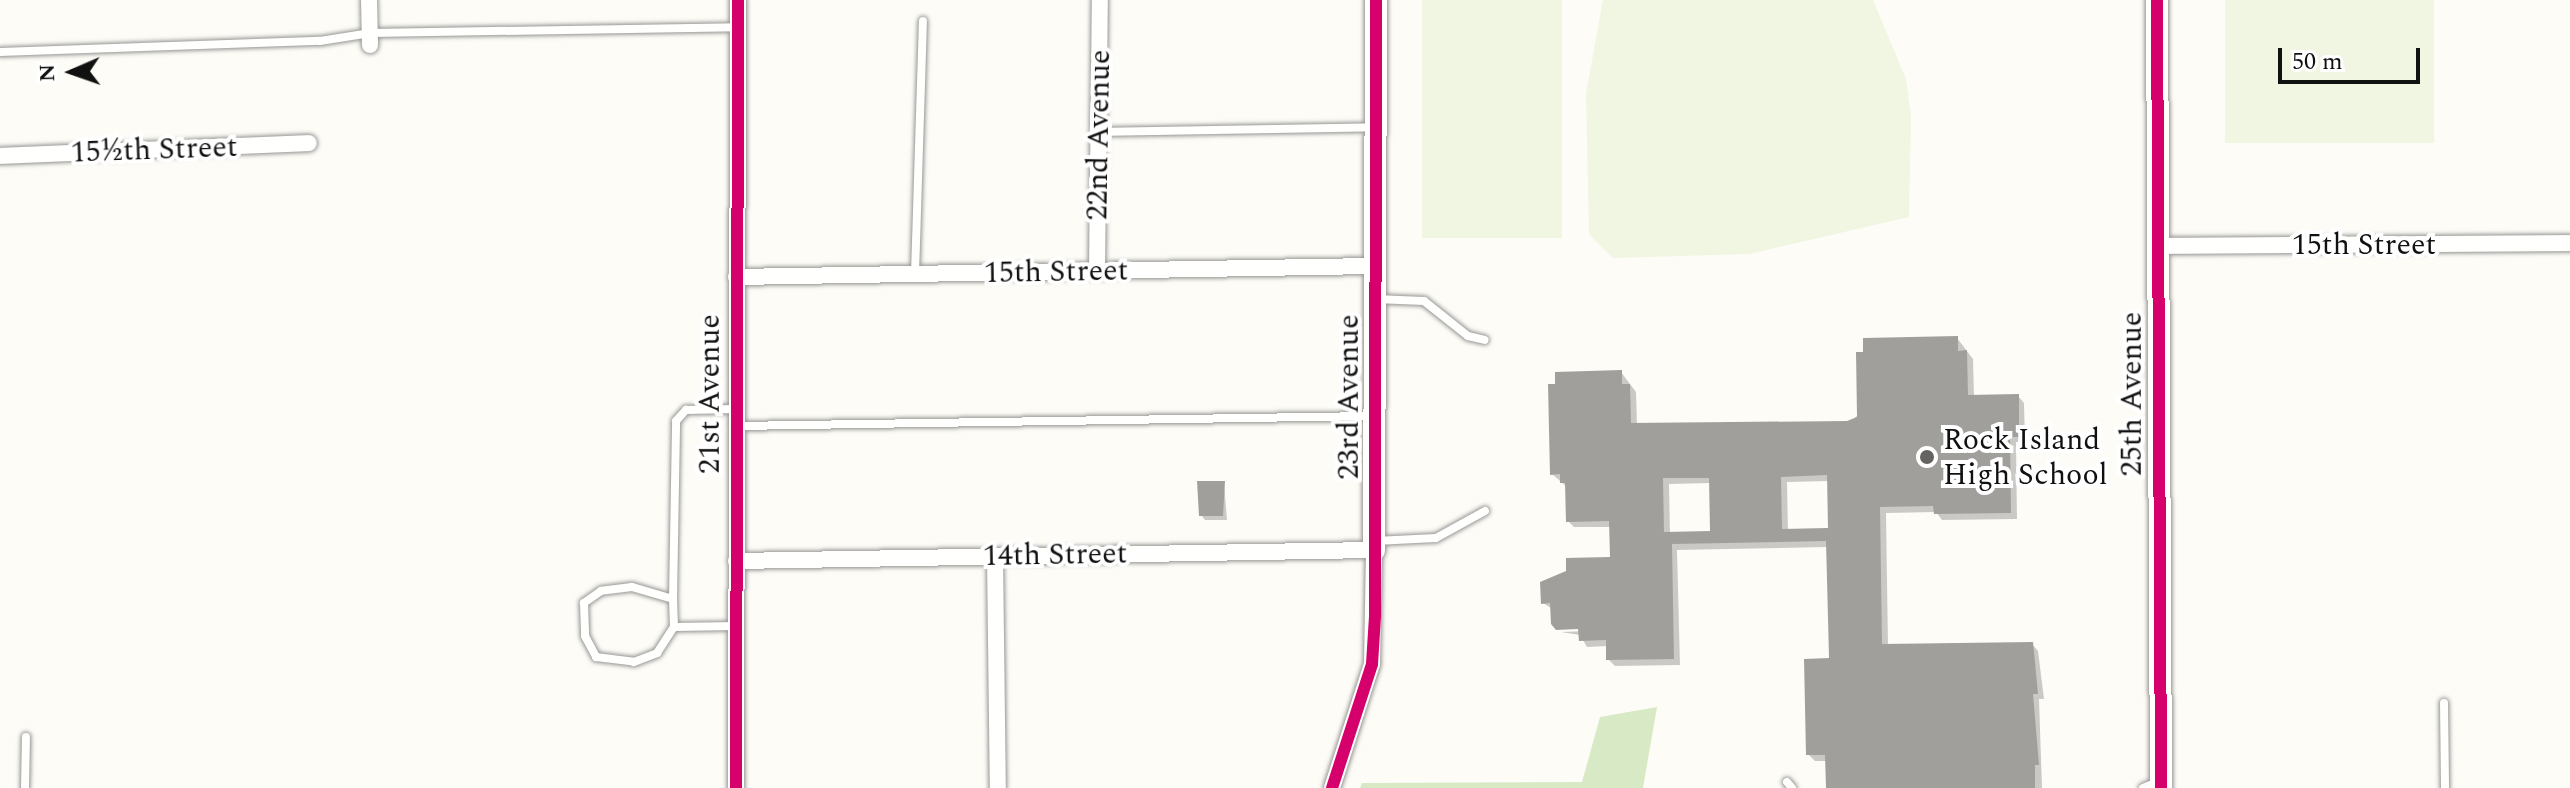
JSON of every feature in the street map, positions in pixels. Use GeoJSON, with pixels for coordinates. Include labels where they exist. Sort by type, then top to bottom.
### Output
{"type":"FeatureCollection","features":[{"type":"Feature","properties":{"kind":"street"},"geometry":{"type":"LineString","coordinates":[[369,0],[370,39]]}},
{"type":"Feature","properties":{"kind":"street","name":"21st Avenue"},"geometry":{"type":"LineString","coordinates":[[736,788],[738,0]]}},
{"type":"Feature","properties":{"kind":"street","name":"22nd Avenue"},"geometry":{"type":"LineString","coordinates":[[1097,271],[1100,0]]}},
{"type":"Feature","properties":{"kind":"street","name":"23rd Avenue"},"geometry":{"type":"LineString","coordinates":[[1332,788],[1372,664],[1376,0]]}},
{"type":"Feature","properties":{"kind":"street","name":"25th Avenue"},"geometry":{"type":"LineString","coordinates":[[2155,786],[2159,246],[2157,0]]}},
{"type":"Feature","properties":{"kind":"street","name":"15½th Street"},"geometry":{"type":"LineString","coordinates":[[0,156],[309,143]]}},
{"type":"Feature","properties":{"kind":"street","name":"15th Street"},"geometry":{"type":"LineString","coordinates":[[2159,246],[2570,243]]}},
{"type":"Feature","properties":{"kind":"street","name":"15th Street"},"geometry":{"type":"LineString","coordinates":[[736,277],[1375,266]]}},
{"type":"Feature","properties":{"kind":"street","name":"14th Street"},"geometry":{"type":"LineString","coordinates":[[736,561],[1374,546]]}},
{"type":"Feature","properties":{"kind":"street"},"geometry":{"type":"LineString","coordinates":[[995,557],[998,788]]}},
{"type":"Feature","properties":{"kind":"lane"},"geometry":{"type":"LineString","coordinates":[[915,274],[923,21]]}},
{"type":"Feature","properties":{"kind":"lane"},"geometry":{"type":"LineString","coordinates":[[0,52],[738,27]]}},
{"type":"Feature","properties":{"kind":"lane"},"geometry":{"type":"LineString","coordinates":[[1099,132],[1375,127]]}},
{"type":"Feature","properties":{"kind":"lane"},"geometry":{"type":"LineString","coordinates":[[1375,299],[1424,301],[1468,336],[1485,340]]}},
{"type":"Feature","properties":{"kind":"lane"},"geometry":{"type":"LineString","coordinates":[[673,599],[632,587],[601,591],[584,603],[585,636],[596,657],[634,662],[657,653],[674,627],[676,421],[686,410],[736,409]]}},
{"type":"Feature","properties":{"kind":"lane"},"geometry":{"type":"LineString","coordinates":[[736,426],[1375,415]]}},
{"type":"Feature","properties":{"kind":"lane"},"geometry":{"type":"LineString","coordinates":[[1374,546],[1436,538],[1485,511]]}},
{"type":"Feature","properties":{"kind":"lane"},"geometry":{"type":"LineString","coordinates":[[674,627],[736,626]]}},
{"type":"Feature","properties":{"kind":"lane"},"geometry":{"type":"LineString","coordinates":[[2444,703],[2445,788]]}},
{"type":"Feature","properties":{"kind":"lane"},"geometry":{"type":"LineString","coordinates":[[25,788],[26,737]]}},
{"type":"Feature","properties":{"kind":"green space"},"geometry":{"type":"Polygon","coordinates":[[[1422,0],[1562,0],[1562,238],[1422,238],[1422,0]]]}},
{"type":"Feature","properties":{"kind":"green space"},"geometry":{"type":"Polygon","coordinates":[[[1603,0],[1873,0],[1906,79],[1911,115],[1909,217],[1749,254],[1613,258],[1589,234],[1586,93],[1603,0]]]}},
{"type":"Feature","properties":{"kind":"green space"},"geometry":{"type":"Polygon","coordinates":[[[2225,0],[2434,0],[2434,143],[2225,143],[2225,0]]]}},
{"type":"Feature","properties":{"kind":"green space"},"geometry":{"type":"Polygon","coordinates":[[[1657,707],[1643,788],[1360,788],[1362,783],[1582,782],[1600,717],[1657,707]]]}},
{"type":"Feature","properties":{"kind":"building"},"geometry":{"type":"Polygon","coordinates":[[[1958,336],[1958,351],[1967,350],[1968,395],[2019,394],[2019,437],[2010,437],[2011,513],[1934,514],[1933,506],[1880,507],[1882,644],[2033,642],[2038,694],[2033,694],[2039,765],[2035,765],[2035,788],[1826,788],[1825,755],[1806,755],[1804,659],[1829,658],[1826,541],[1672,544],[1674,659],[1606,660],[1606,640],[1579,641],[1578,629],[1556,630],[1551,624],[1550,603],[1541,604],[1540,582],[1566,571],[1566,558],[1610,557],[1609,521],[1566,522],[1565,483],[1560,483],[1560,474],[1550,475],[1548,384],[1555,384],[1555,372],[1622,370],[1622,384],[1630,384],[1631,423],[1847,421],[1857,417],[1856,352],[1863,352],[1863,338],[1958,336]],[[1827,475],[1781,477],[1782,529],[1828,528],[1827,475]],[[1663,478],[1664,532],[1710,531],[1709,478],[1663,478]]]}},
{"type":"Feature","properties":{"kind":"building"},"geometry":{"type":"Polygon","coordinates":[[[1197,481],[1225,481],[1223,516],[1199,516],[1197,481]]]}},
{"type":"Feature","properties":{"kind":"cycle path"},"geometry":{"type":"LineString","coordinates":[[736,788],[738,0]]}},
{"type":"Feature","properties":{"kind":"cycle path"},"geometry":{"type":"LineString","coordinates":[[1332,788],[1372,664],[1375,616],[1376,0]]}},
{"type":"Feature","properties":{"kind":"cycle path"},"geometry":{"type":"LineString","coordinates":[[2157,0],[2161,788]]}},
{"type":"Feature","properties":{"kind":"place","name":"Rock Island High School"},"geometry":{"type":"Point","coordinates":[1927,457]}}]}
